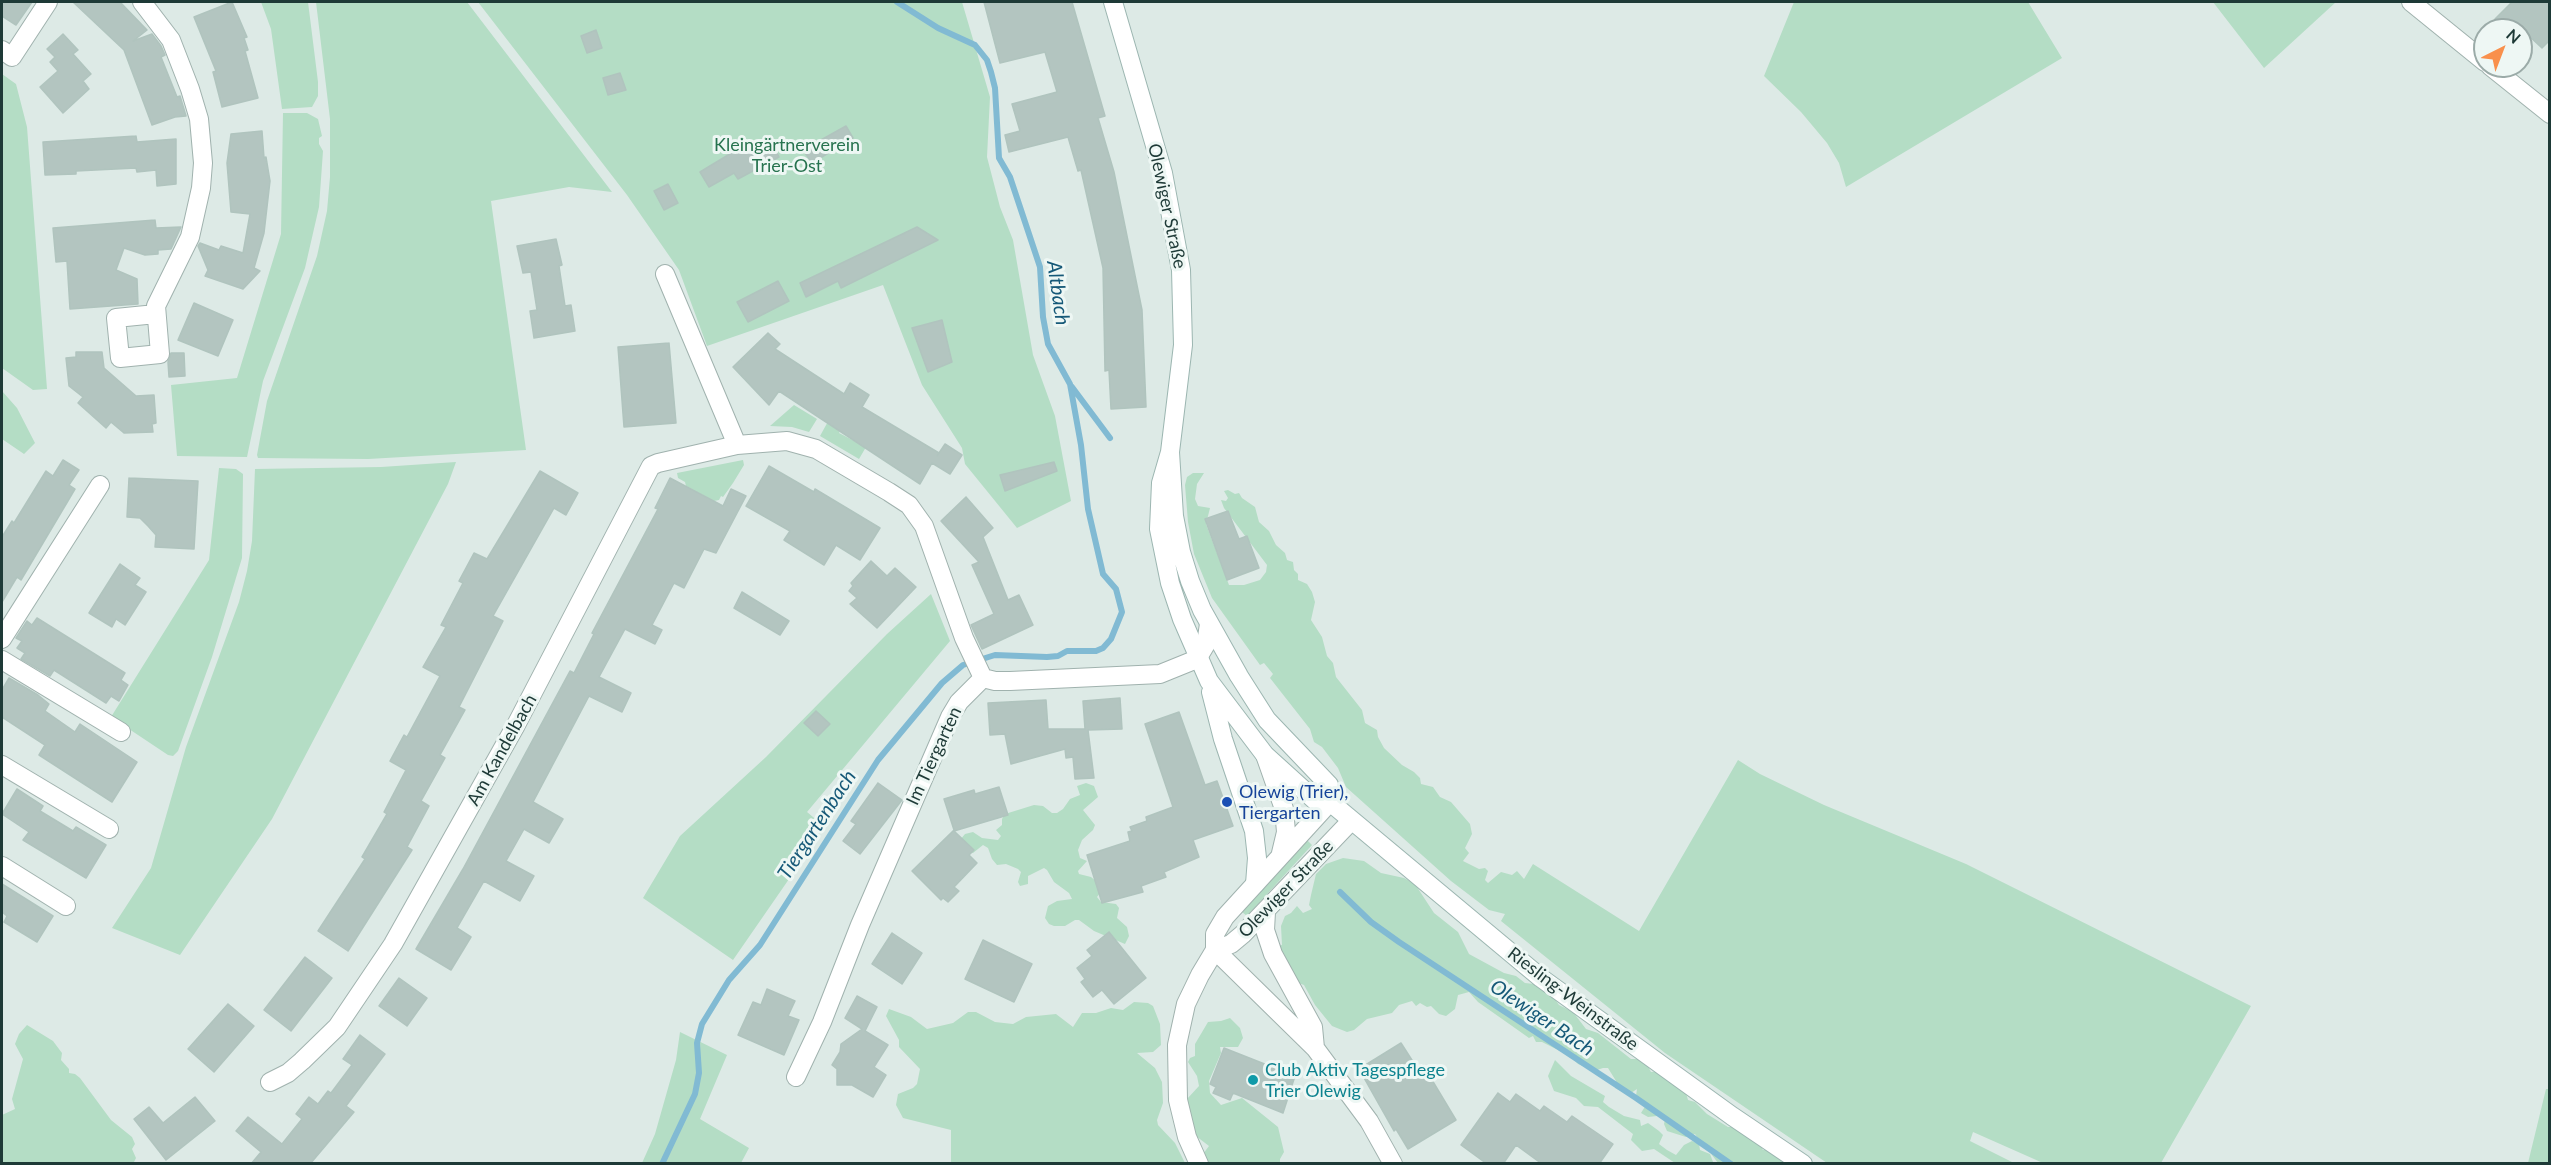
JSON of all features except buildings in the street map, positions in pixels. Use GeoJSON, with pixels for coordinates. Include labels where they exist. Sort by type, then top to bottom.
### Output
{"type":"FeatureCollection","features":[{"type":"Feature","properties":{"kind":"street"},"geometry":{"type":"LineString","coordinates":[[2,50],[12,57],[48,2]]}},
{"type":"Feature","properties":{"kind":"street"},"geometry":{"type":"LineString","coordinates":[[142,2],[164,29],[181,64],[198,119],[202,163],[198,207],[190,237],[156,306],[156,314]]}},
{"type":"Feature","properties":{"kind":"street","name":"Olewiger Straße"},"geometry":{"type":"LineString","coordinates":[[1113,2],[1163,173],[1180,262],[1183,345],[1170,452],[1161,483],[1159,529],[1170,583],[1197,658],[1209,681],[1265,755],[1318,803],[1330,802],[1352,821],[1266,912],[1231,944],[1215,950]]}},
{"type":"Feature","properties":{"kind":"street"},"geometry":{"type":"LineString","coordinates":[[2411,2],[2473,52]]}},
{"type":"Feature","properties":{"kind":"street"},"geometry":{"type":"LineString","coordinates":[[2505,78],[2550,114]]}},
{"type":"Feature","properties":{"kind":"street"},"geometry":{"type":"LineString","coordinates":[[665,274],[737,445]]}},
{"type":"Feature","properties":{"kind":"street","name":"Am Kandelbach"},"geometry":{"type":"LineString","coordinates":[[270,1082],[302,1061],[337,1027],[393,944],[521,716],[647,471],[658,462],[737,445],[775,440],[807,445],[867,478],[909,506],[924,526],[977,666]]}},
{"type":"Feature","properties":{"kind":"street","name":"Olewiger Straße"},"geometry":{"type":"LineString","coordinates":[[1170,452],[1174,516],[1181,552],[1190,581],[1209,624],[1267,720],[1329,785],[1333,798],[1330,802]]}},
{"type":"Feature","properties":{"kind":"street"},"geometry":{"type":"LineString","coordinates":[[2,639],[100,485]]}},
{"type":"Feature","properties":{"kind":"street"},"geometry":{"type":"LineString","coordinates":[[977,666],[1002,681],[1146,675],[1179,668],[1197,658],[1206,644],[1209,624]]}},
{"type":"Feature","properties":{"kind":"street"},"geometry":{"type":"LineString","coordinates":[[2,660],[121,732]]}},
{"type":"Feature","properties":{"kind":"street","name":"Im Tiergarten"},"geometry":{"type":"LineString","coordinates":[[796,1077],[822,1022],[860,925],[950,717],[977,666]]}},
{"type":"Feature","properties":{"kind":"street"},"geometry":{"type":"LineString","coordinates":[[1209,681],[1223,739],[1254,831],[1257,858],[1255,884]]}},
{"type":"Feature","properties":{"kind":"street"},"geometry":{"type":"LineString","coordinates":[[1265,755],[1284,809],[1286,832],[1281,855]]}},
{"type":"Feature","properties":{"kind":"street"},"geometry":{"type":"LineString","coordinates":[[2,765],[109,829]]}},
{"type":"Feature","properties":{"kind":"street"},"geometry":{"type":"LineString","coordinates":[[1199,1164],[1185,1130],[1178,1100],[1177,1045],[1186,1004],[1215,950],[1215,934],[1219,925],[1330,802]]}},
{"type":"Feature","properties":{"kind":"street","name":"Riesling-Weinstraße"},"geometry":{"type":"LineString","coordinates":[[1352,821],[1541,978],[1732,1116],[1803,1164]]}},
{"type":"Feature","properties":{"kind":"street"},"geometry":{"type":"LineString","coordinates":[[2,866],[66,906]]}},
{"type":"Feature","properties":{"kind":"street"},"geometry":{"type":"LineString","coordinates":[[1266,912],[1265,930],[1273,954],[1311,1021],[1315,1048]]}},
{"type":"Feature","properties":{"kind":"street"},"geometry":{"type":"LineString","coordinates":[[1215,950],[1315,1048],[1369,1121],[1393,1164]]}},
{"type":"Feature","properties":{"kind":"green space"},"geometry":{"type":"Polygon","coordinates":[[[261,2],[308,2],[318,82],[318,96],[312,107],[282,109],[271,29],[261,2]]]}},
{"type":"Feature","properties":{"kind":"green space"},"geometry":{"type":"Polygon","coordinates":[[[316,2],[467,2],[612,192],[569,187],[491,201],[526,450],[368,459],[258,458],[267,401],[317,256],[327,211],[330,177],[330,119],[316,2]]]}},
{"type":"Feature","properties":{"kind":"green space","name":"Kleingärtnerverein Trier-Ost"},"geometry":{"type":"Polygon","coordinates":[[[478,2],[962,2],[990,97],[987,157],[1000,207],[1013,240],[1033,355],[1055,416],[1071,501],[1017,528],[965,464],[962,448],[922,385],[883,285],[707,346],[679,270],[627,195],[478,2]]]}},
{"type":"Feature","properties":{"kind":"green space"},"geometry":{"type":"Polygon","coordinates":[[[1794,2],[2028,2],[2062,58],[1846,187],[1839,163],[1827,143],[1801,112],[1764,76],[1794,2]]]}},
{"type":"Feature","properties":{"kind":"green space"},"geometry":{"type":"Polygon","coordinates":[[[2213,2],[2336,2],[2264,68],[2213,2]]]}},
{"type":"Feature","properties":{"kind":"green space"},"geometry":{"type":"Polygon","coordinates":[[[2,74],[16,84],[27,127],[47,389],[33,390],[2,368],[2,74]]]}},
{"type":"Feature","properties":{"kind":"green space"},"geometry":{"type":"Polygon","coordinates":[[[283,113],[307,113],[318,119],[322,136],[319,138],[319,144],[323,151],[319,207],[305,268],[263,381],[247,457],[177,456],[171,385],[237,378],[281,234],[283,113]]]}},
{"type":"Feature","properties":{"kind":"green space"},"geometry":{"type":"Polygon","coordinates":[[[2,391],[17,408],[35,443],[24,454],[2,439],[2,391]]]}},
{"type":"Feature","properties":{"kind":"green space"},"geometry":{"type":"Polygon","coordinates":[[[841,398],[843,425],[839,433],[866,447],[859,459],[820,436],[841,398]]]}},
{"type":"Feature","properties":{"kind":"green space"},"geometry":{"type":"Polygon","coordinates":[[[794,405],[817,419],[809,432],[792,427],[770,426],[794,405]]]}},
{"type":"Feature","properties":{"kind":"green space"},"geometry":{"type":"Polygon","coordinates":[[[743,460],[744,465],[719,500],[714,501],[686,486],[685,482],[678,478],[677,473],[743,460]]]}},
{"type":"Feature","properties":{"kind":"green space"},"geometry":{"type":"Polygon","coordinates":[[[456,462],[448,484],[272,819],[180,955],[112,928],[151,868],[186,747],[239,602],[252,541],[255,469],[381,467],[456,462]]]}},
{"type":"Feature","properties":{"kind":"green space"},"geometry":{"type":"Polygon","coordinates":[[[219,468],[236,469],[243,474],[242,558],[212,657],[178,751],[173,756],[168,755],[111,717],[209,560],[219,468]]]}},
{"type":"Feature","properties":{"kind":"green space"},"geometry":{"type":"Polygon","coordinates":[[[1193,473],[1204,473],[1197,484],[1195,499],[1198,506],[1210,508],[1206,524],[1229,585],[1244,585],[1260,580],[1266,572],[1267,565],[1224,508],[1221,500],[1226,501],[1228,498],[1224,491],[1228,490],[1235,494],[1239,493],[1255,507],[1259,522],[1269,531],[1276,545],[1285,553],[1287,560],[1293,562],[1298,580],[1307,584],[1312,592],[1315,602],[1311,620],[1322,637],[1336,677],[1362,710],[1365,723],[1377,730],[1384,748],[1402,765],[1414,772],[1420,778],[1421,784],[1433,787],[1440,797],[1451,802],[1470,824],[1472,834],[1465,848],[1469,853],[1463,861],[1479,869],[1485,868],[1488,871],[1485,880],[1488,883],[1501,872],[1512,875],[1517,871],[1524,879],[1533,864],[1639,931],[1738,760],[1760,774],[1824,805],[1966,864],[2251,1006],[2161,1163],[2043,1163],[1973,1132],[1970,1141],[2014,1163],[1827,1163],[1665,1053],[1501,921],[1505,914],[1489,910],[1451,881],[1346,787],[1338,768],[1322,747],[1314,742],[1310,729],[1270,678],[1273,674],[1264,663],[1260,665],[1212,598],[1194,554],[1188,522],[1185,485],[1187,477],[1193,473]]]}},
{"type":"Feature","properties":{"kind":"green space"},"geometry":{"type":"Polygon","coordinates":[[[931,594],[950,641],[807,812],[825,827],[733,960],[643,898],[680,836],[766,757],[887,634],[931,594]]]}},
{"type":"Feature","properties":{"kind":"green space"},"geometry":{"type":"Polygon","coordinates":[[[1086,783],[1094,786],[1098,797],[1083,810],[1095,825],[1082,840],[1078,850],[1080,858],[1087,861],[1078,871],[1079,874],[1091,877],[1104,888],[1097,897],[1101,902],[1116,904],[1119,908],[1117,918],[1127,927],[1129,936],[1125,944],[1094,931],[1079,920],[1065,926],[1049,924],[1045,918],[1048,906],[1057,901],[1072,899],[1069,893],[1054,882],[1047,870],[1044,868],[1028,876],[1028,884],[1020,886],[1018,882],[1021,872],[1018,869],[1006,864],[997,865],[988,848],[983,845],[973,853],[968,852],[960,840],[965,834],[973,832],[982,838],[998,840],[1001,836],[996,830],[1002,825],[1005,814],[1034,805],[1043,806],[1052,813],[1057,813],[1070,799],[1080,795],[1077,786],[1086,783]]]}},
{"type":"Feature","properties":{"kind":"green space"},"geometry":{"type":"Polygon","coordinates":[[[1307,840],[1312,845],[1247,916],[1242,912],[1307,840]]]}},
{"type":"Feature","properties":{"kind":"green space"},"geometry":{"type":"Polygon","coordinates":[[[1343,858],[1364,861],[1381,873],[1404,878],[1415,884],[1434,913],[1458,932],[1469,954],[1504,973],[1516,976],[1525,983],[1534,984],[1552,995],[1559,1005],[1573,1012],[1586,1029],[1598,1033],[1631,1059],[1644,1059],[1651,1072],[1663,1071],[1684,1086],[1688,1100],[1695,1102],[1707,1114],[1728,1127],[1735,1127],[1760,1145],[1763,1150],[1770,1150],[1788,1163],[1718,1163],[1709,1151],[1712,1147],[1703,1146],[1695,1134],[1686,1137],[1667,1131],[1664,1124],[1666,1115],[1648,1117],[1641,1113],[1646,1105],[1636,1096],[1637,1089],[1628,1095],[1615,1088],[1616,1081],[1608,1068],[1594,1071],[1542,1042],[1536,1042],[1533,1036],[1529,1038],[1478,1002],[1469,992],[1458,995],[1455,1009],[1446,1016],[1439,1014],[1431,1006],[1427,1007],[1420,1003],[1416,1006],[1412,1001],[1399,1005],[1392,1013],[1367,1019],[1354,1030],[1347,1032],[1332,1026],[1315,1005],[1304,985],[1293,981],[1277,946],[1282,945],[1281,926],[1285,916],[1297,906],[1303,913],[1312,909],[1309,905],[1316,874],[1326,864],[1343,858]]]}},
{"type":"Feature","properties":{"kind":"green space"},"geometry":{"type":"Polygon","coordinates":[[[1134,1002],[1148,1003],[1153,1006],[1160,1024],[1161,1045],[1153,1052],[1137,1053],[1155,1068],[1162,1082],[1163,1103],[1157,1120],[1158,1125],[1175,1143],[1185,1163],[951,1163],[951,1130],[903,1118],[896,1105],[898,1094],[917,1084],[920,1069],[899,1047],[899,1040],[886,1016],[889,1009],[911,1017],[927,1029],[953,1023],[968,1012],[976,1012],[995,1022],[1013,1024],[1026,1017],[1056,1014],[1073,1027],[1082,1013],[1096,1013],[1111,1008],[1123,1010],[1134,1002]]]}},
{"type":"Feature","properties":{"kind":"green space"},"geometry":{"type":"Polygon","coordinates":[[[1230,1018],[1240,1028],[1243,1038],[1238,1047],[1220,1047],[1221,1053],[1209,1081],[1210,1093],[1221,1105],[1242,1098],[1278,1127],[1284,1152],[1280,1163],[1212,1164],[1203,1154],[1209,1146],[1192,1133],[1187,1099],[1199,1086],[1197,1076],[1188,1062],[1195,1056],[1195,1044],[1208,1022],[1230,1018]]]}},
{"type":"Feature","properties":{"kind":"green space"},"geometry":{"type":"Polygon","coordinates":[[[27,1025],[53,1041],[62,1053],[61,1060],[69,1069],[69,1073],[80,1078],[111,1120],[132,1137],[135,1144],[132,1149],[136,1158],[134,1162],[2,1163],[2,1115],[15,1109],[12,1099],[23,1059],[15,1044],[19,1034],[27,1025]]]}},
{"type":"Feature","properties":{"kind":"green space"},"geometry":{"type":"Polygon","coordinates":[[[680,1032],[727,1055],[700,1119],[749,1148],[741,1163],[642,1163],[655,1134],[676,1060],[680,1032]]]}},
{"type":"Feature","properties":{"kind":"green space"},"geometry":{"type":"Polygon","coordinates":[[[1555,1060],[1571,1076],[1605,1096],[1603,1102],[1609,1107],[1624,1116],[1640,1120],[1641,1126],[1648,1123],[1659,1131],[1663,1135],[1659,1144],[1667,1150],[1676,1155],[1684,1145],[1692,1141],[1699,1144],[1700,1150],[1710,1154],[1713,1162],[1675,1163],[1654,1149],[1642,1151],[1631,1140],[1633,1134],[1598,1107],[1584,1106],[1576,1098],[1554,1091],[1548,1076],[1555,1060]]]}},
{"type":"Feature","properties":{"kind":"green space"},"geometry":{"type":"Polygon","coordinates":[[[2546,1089],[2550,1089],[2549,1163],[2528,1163],[2546,1089]]]}},
{"type":"Feature","properties":{"kind":"waterway","name":"Tiergartenbach"},"geometry":{"type":"LineString","coordinates":[[662,1164],[695,1094],[699,1073],[697,1043],[702,1024],[729,980],[760,945],[878,760],[942,683],[963,665],[995,655],[1047,657],[1058,656],[1067,651],[1096,651],[1103,648],[1111,639],[1122,612],[1116,589],[1103,574],[1088,509],[1081,445],[1070,384],[1048,344],[1043,317],[1040,267],[1010,177],[999,158],[995,88],[987,60],[975,45],[938,28],[897,2]]}},
{"type":"Feature","properties":{"kind":"waterway","name":"Olewiger Bach"},"geometry":{"type":"LineString","coordinates":[[1072,387],[1110,438]]}},
{"type":"Feature","properties":{"kind":"waterway","name":"Olewiger Bach"},"geometry":{"type":"LineString","coordinates":[[1340,892],[1371,922],[1399,942],[1636,1098],[1731,1164]]}},
{"type":"Feature","properties":{"kind":"place","name":"Olewig (Trier), Tiergarten"},"geometry":{"type":"Point","coordinates":[1227,802]}},
{"type":"Feature","properties":{"kind":"place","name":"Club Aktiv Tagespflege Trier Olewig"},"geometry":{"type":"Point","coordinates":[1253,1080]}},
{"type":"Feature","properties":{"kind":"water label","name":"Altbach"},"geometry":{"type":"Point","coordinates":[1058,293]}}]}
